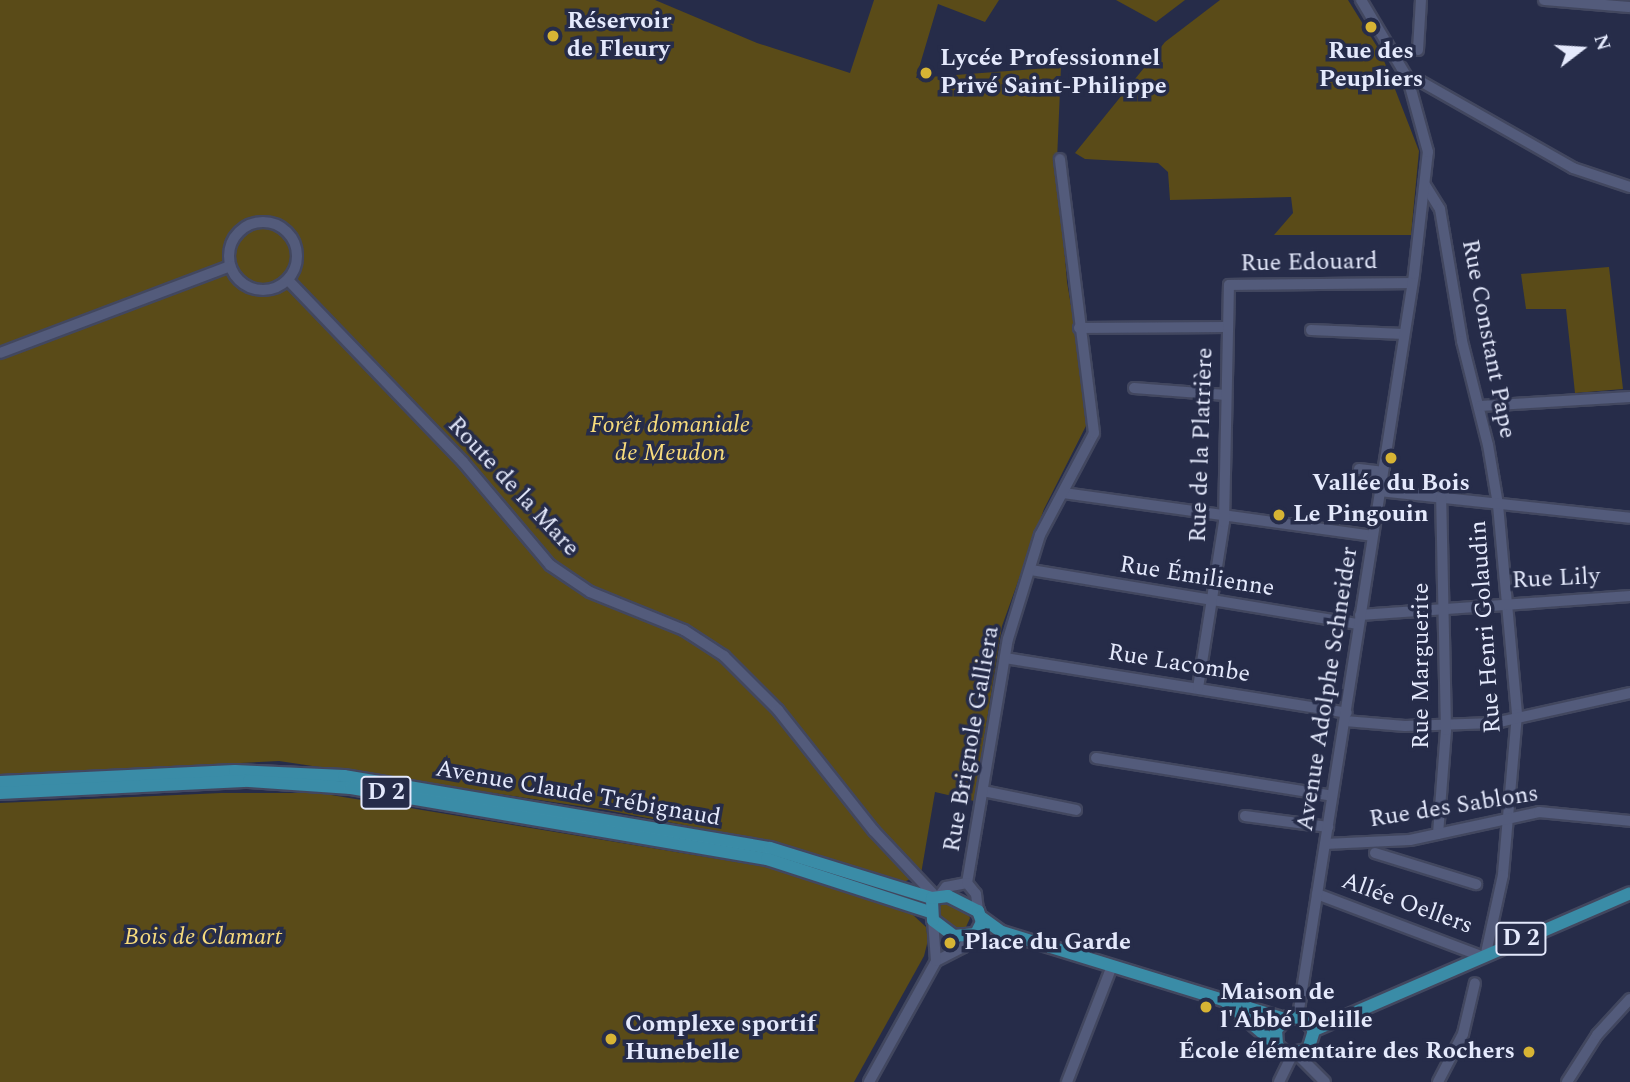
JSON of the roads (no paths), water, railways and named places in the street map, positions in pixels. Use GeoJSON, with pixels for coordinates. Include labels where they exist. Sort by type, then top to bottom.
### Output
{"type":"FeatureCollection","features":[{"type":"Feature","properties":{"kind":"main road","name":"Avenue Claude Trébignaud"},"geometry":{"type":"LineString","coordinates":[[0,782],[235,771],[344,776],[770,848],[936,896]]}},
{"type":"Feature","properties":{"kind":"main road","name":"Avenue Claude Trébignaud"},"geometry":{"type":"LineString","coordinates":[[0,793],[248,781],[351,788],[767,859],[932,916]]}},
{"type":"Feature","properties":{"kind":"main road","name":"D 2"},"geometry":{"type":"LineString","coordinates":[[1314,1030],[1483,954],[1630,893]]}},
{"type":"Feature","properties":{"kind":"main road"},"geometry":{"type":"LineString","coordinates":[[1002,932],[954,936],[932,916],[936,896],[960,899],[1002,932],[1219,997],[1284,1019],[1298,1016],[1314,1030],[1312,1046],[1295,1055],[1277,1044],[1219,997]]}},
{"type":"Feature","properties":{"kind":"main road"},"geometry":{"type":"LineString","coordinates":[[974,935],[979,914]]}},
{"type":"Feature","properties":{"kind":"main road"},"geometry":{"type":"LineString","coordinates":[[1277,1044],[1276,1030],[1284,1019]]}},
{"type":"Feature","properties":{"kind":"street","name":"Avenue Adolphe Schneider"},"geometry":{"type":"LineString","coordinates":[[1298,1016],[1412,283],[1428,152],[1408,79],[1361,0]]}},
{"type":"Feature","properties":{"kind":"street"},"geometry":{"type":"LineString","coordinates":[[1418,50],[1421,0]]}},
{"type":"Feature","properties":{"kind":"street"},"geometry":{"type":"LineString","coordinates":[[1544,0],[1616,3],[1630,7]]}},
{"type":"Feature","properties":{"kind":"street"},"geometry":{"type":"LineString","coordinates":[[1408,79],[1420,81],[1573,168],[1630,187]]}},
{"type":"Feature","properties":{"kind":"street","name":"Rue Brignole Galliera"},"geometry":{"type":"LineString","coordinates":[[967,883],[1005,658],[1040,535],[1094,433],[1060,159]]}},
{"type":"Feature","properties":{"kind":"street","name":"Rue Constant Pape"},"geometry":{"type":"LineString","coordinates":[[1425,185],[1440,209],[1462,341],[1480,406],[1498,505]]}},
{"type":"Feature","properties":{"kind":"street"},"geometry":{"type":"LineString","coordinates":[[259,221],[275,223],[289,233],[298,252],[288,280],[269,290],[258,290],[237,278],[230,266],[229,252],[240,230],[259,221]]}},
{"type":"Feature","properties":{"kind":"street"},"geometry":{"type":"LineString","coordinates":[[0,353],[230,266]]}},
{"type":"Feature","properties":{"kind":"street","name":"Route de la Mare"},"geometry":{"type":"LineString","coordinates":[[288,280],[463,462],[550,565],[590,592],[684,630],[724,656],[778,710],[874,831],[936,896]]}},
{"type":"Feature","properties":{"kind":"street","name":"Rue Edouard"},"geometry":{"type":"LineString","coordinates":[[1227,327],[1231,283],[1412,283]]}},
{"type":"Feature","properties":{"kind":"street"},"geometry":{"type":"LineString","coordinates":[[1079,328],[1227,327]]}},
{"type":"Feature","properties":{"kind":"street","name":"Rue de la Platrière"},"geometry":{"type":"LineString","coordinates":[[1198,688],[1224,516],[1227,327]]}},
{"type":"Feature","properties":{"kind":"street"},"geometry":{"type":"LineString","coordinates":[[1311,330],[1404,334]]}},
{"type":"Feature","properties":{"kind":"street"},"geometry":{"type":"LineString","coordinates":[[1134,388],[1226,395]]}},
{"type":"Feature","properties":{"kind":"street"},"geometry":{"type":"LineString","coordinates":[[1480,406],[1630,397]]}},
{"type":"Feature","properties":{"kind":"street"},"geometry":{"type":"LineString","coordinates":[[1359,469],[1382,472]]}},
{"type":"Feature","properties":{"kind":"street"},"geometry":{"type":"LineString","coordinates":[[1379,491],[1630,518]]}},
{"type":"Feature","properties":{"kind":"street"},"geometry":{"type":"LineString","coordinates":[[1063,493],[1372,536]]}},
{"type":"Feature","properties":{"kind":"street","name":"Rue Marguerite"},"geometry":{"type":"LineString","coordinates":[[1438,834],[1446,723],[1441,498]]}},
{"type":"Feature","properties":{"kind":"street","name":"Rue Henri Golaudin"},"geometry":{"type":"LineString","coordinates":[[1483,954],[1503,875],[1517,720],[1498,505]]}},
{"type":"Feature","properties":{"kind":"street","name":"Rue Émilienne"},"geometry":{"type":"LineString","coordinates":[[1031,570],[1211,601],[1359,619]]}},
{"type":"Feature","properties":{"kind":"street","name":"Rue Lily"},"geometry":{"type":"LineString","coordinates":[[1359,619],[1444,607],[1630,596]]}},
{"type":"Feature","properties":{"kind":"street","name":"Rue Lacombe"},"geometry":{"type":"LineString","coordinates":[[1005,658],[1198,688],[1346,717],[1446,723],[1517,720],[1630,693]]}},
{"type":"Feature","properties":{"kind":"street"},"geometry":{"type":"LineString","coordinates":[[1096,758],[1332,796]]}},
{"type":"Feature","properties":{"kind":"street"},"geometry":{"type":"LineString","coordinates":[[983,791],[1076,810]]}},
{"type":"Feature","properties":{"kind":"street","name":"Rue des Sablons"},"geometry":{"type":"LineString","coordinates":[[1325,844],[1438,834],[1539,812],[1630,821]]}},
{"type":"Feature","properties":{"kind":"street"},"geometry":{"type":"LineString","coordinates":[[1245,816],[1328,827]]}},
{"type":"Feature","properties":{"kind":"street"},"geometry":{"type":"LineString","coordinates":[[1375,853],[1476,884]]}},
{"type":"Feature","properties":{"kind":"street"},"geometry":{"type":"LineString","coordinates":[[936,896],[946,887],[967,883],[976,894],[979,914]]}},
{"type":"Feature","properties":{"kind":"street","name":"Allée Oellers"},"geometry":{"type":"LineString","coordinates":[[1317,894],[1483,954]]}},
{"type":"Feature","properties":{"kind":"street"},"geometry":{"type":"LineString","coordinates":[[932,916],[936,961]]}},
{"type":"Feature","properties":{"kind":"street"},"geometry":{"type":"LineString","coordinates":[[869,1082],[936,961],[963,947],[974,935]]}},
{"type":"Feature","properties":{"kind":"street"},"geometry":{"type":"LineString","coordinates":[[1067,1082],[1112,966]]}},
{"type":"Feature","properties":{"kind":"street"},"geometry":{"type":"LineString","coordinates":[[1438,1082],[1462,1034],[1475,983]]}},
{"type":"Feature","properties":{"kind":"street"},"geometry":{"type":"LineString","coordinates":[[1567,1082],[1597,1035],[1630,999]]}},
{"type":"Feature","properties":{"kind":"street"},"geometry":{"type":"LineString","coordinates":[[1279,1082],[1295,1055],[1325,1082]]}},
{"type":"Feature","properties":{"kind":"place","name":"Rue des Peupliers"},"geometry":{"type":"Point","coordinates":[1371,27]}},
{"type":"Feature","properties":{"kind":"place","name":"Réservoir de Fleury"},"geometry":{"type":"Point","coordinates":[553,36]}},
{"type":"Feature","properties":{"kind":"place","name":"Lycée Professionnel Privé Saint-Philippe"},"geometry":{"type":"Point","coordinates":[926,73]}},
{"type":"Feature","properties":{"kind":"place","name":"Vallée du Bois"},"geometry":{"type":"Point","coordinates":[1391,458]}},
{"type":"Feature","properties":{"kind":"place","name":"Le Pingouin"},"geometry":{"type":"Point","coordinates":[1279,515]}},
{"type":"Feature","properties":{"kind":"place","name":"Place du Garde"},"geometry":{"type":"Point","coordinates":[950,943]}},
{"type":"Feature","properties":{"kind":"place","name":"Maison de l'Abbé Delille"},"geometry":{"type":"Point","coordinates":[1206,1007]}},
{"type":"Feature","properties":{"kind":"place","name":"Complexe sportif Hunebelle"},"geometry":{"type":"Point","coordinates":[611,1039]}},
{"type":"Feature","properties":{"kind":"place","name":"École élémentaire des Rochers"},"geometry":{"type":"Point","coordinates":[1529,1052]}},
{"type":"Feature","properties":{"kind":"park label","name":"Forêt domaniale de Meudon"},"geometry":{"type":"Point","coordinates":[670,440]}},
{"type":"Feature","properties":{"kind":"park label","name":"Bois de Clamart"},"geometry":{"type":"Point","coordinates":[203,938]}}]}
